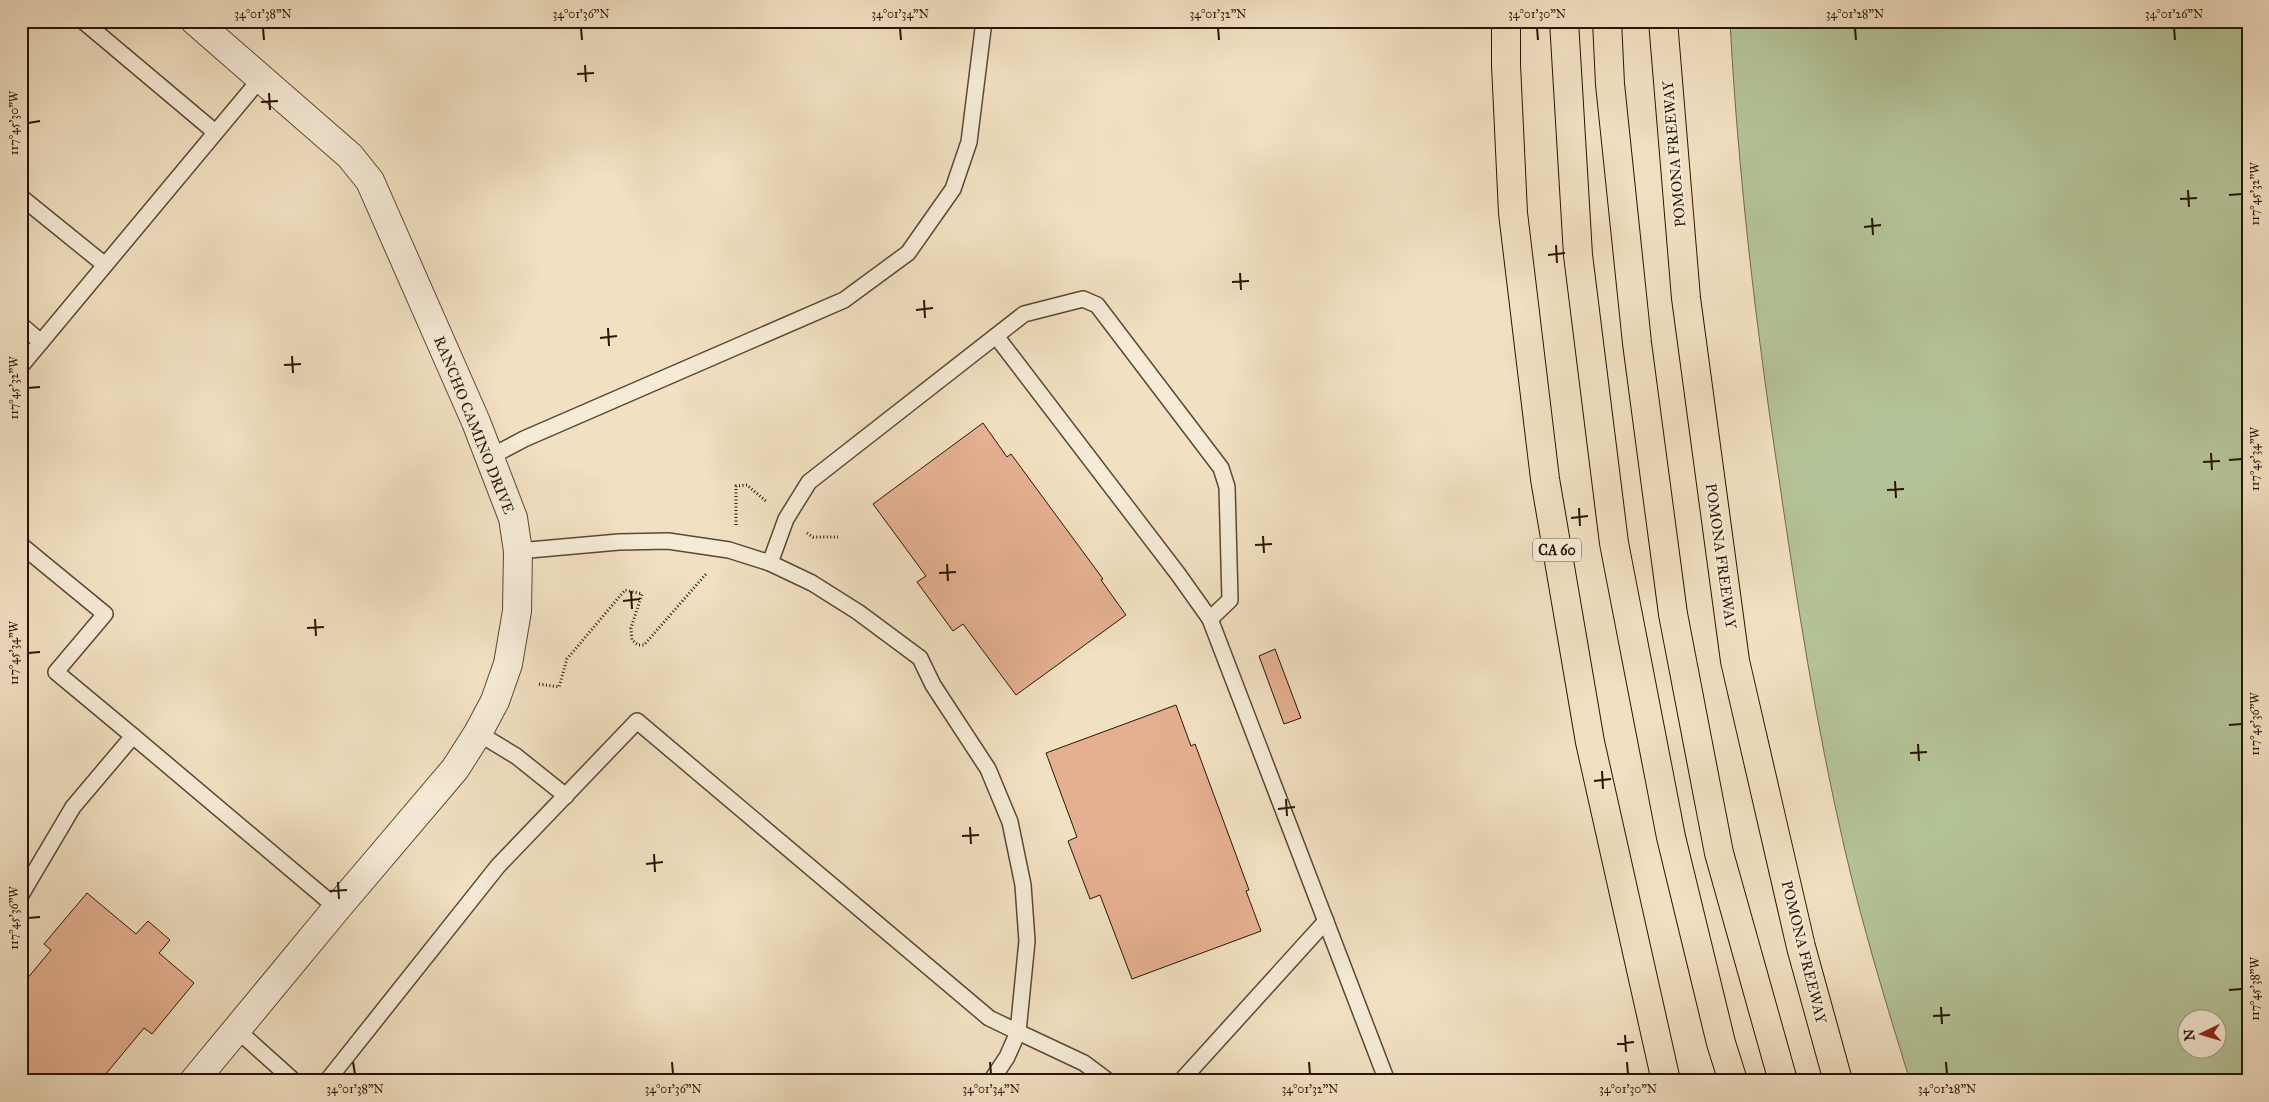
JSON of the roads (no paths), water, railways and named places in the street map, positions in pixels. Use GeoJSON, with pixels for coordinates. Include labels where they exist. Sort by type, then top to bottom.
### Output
{"type":"FeatureCollection","features":[{"type":"Feature","properties":{"kind":"highway","name":"CA 60"},"geometry":{"type":"LineString","coordinates":[[1506,21],[1506,65],[1513,213],[1545,479],[1590,742],[1666,1081]]}},
{"type":"Feature","properties":{"kind":"highway"},"geometry":{"type":"LineString","coordinates":[[1564,21],[1578,255],[1614,543],[1670,837],[1721,1043],[1733,1081]]}},
{"type":"Feature","properties":{"kind":"highway"},"geometry":{"type":"LineString","coordinates":[[1607,21],[1610,84],[1637,343],[1673,614],[1719,852],[1783,1081]]}},
{"type":"Feature","properties":{"kind":"highway","name":"POMONA FREEWAY"},"geometry":{"type":"LineString","coordinates":[[1663,21],[1686,298],[1735,661],[1801,946],[1838,1081]]}},
{"type":"Feature","properties":{"kind":"street","name":"RANCHO CAMINO DRIVE"},"geometry":{"type":"LineString","coordinates":[[194,1081],[455,769],[478,733],[495,701],[508,664],[517,611],[518,552],[513,518],[490,456],[370,181],[350,156],[195,21]]}},
{"type":"Feature","properties":{"kind":"lane"},"geometry":{"type":"LineString","coordinates":[[83,21],[215,132]]}},
{"type":"Feature","properties":{"kind":"lane"},"geometry":{"type":"LineString","coordinates":[[490,456],[524,439],[844,300],[908,253],[953,189],[970,142],[984,21]]}},
{"type":"Feature","properties":{"kind":"lane"},"geometry":{"type":"LineString","coordinates":[[21,366],[260,78]]}},
{"type":"Feature","properties":{"kind":"lane"},"geometry":{"type":"LineString","coordinates":[[21,197],[105,265]]}},
{"type":"Feature","properties":{"kind":"lane"},"geometry":{"type":"LineString","coordinates":[[770,563],[786,519],[809,482],[1024,314],[1083,299],[1097,305],[1221,468],[1227,487],[1230,600],[1210,619]]}},
{"type":"Feature","properties":{"kind":"lane"},"geometry":{"type":"LineString","coordinates":[[21,325],[41,342]]}},
{"type":"Feature","properties":{"kind":"lane"},"geometry":{"type":"LineString","coordinates":[[996,336],[1178,574],[1210,619],[1387,1081]]}},
{"type":"Feature","properties":{"kind":"lane"},"geometry":{"type":"LineString","coordinates":[[518,552],[619,542],[668,541],[730,550],[770,563],[820,588],[858,612],[920,658],[933,685],[988,769],[1010,822],[1023,885],[1027,941],[1018,1032],[1007,1058],[991,1081]]}},
{"type":"Feature","properties":{"kind":"lane"},"geometry":{"type":"LineString","coordinates":[[21,546],[104,614],[56,672],[337,908]]}},
{"type":"Feature","properties":{"kind":"lane"},"geometry":{"type":"LineString","coordinates":[[327,1081],[498,866],[637,721],[989,1018],[1084,1063],[1108,1081]]}},
{"type":"Feature","properties":{"kind":"lane"},"geometry":{"type":"LineString","coordinates":[[478,733],[516,756],[566,796]]}},
{"type":"Feature","properties":{"kind":"lane"},"geometry":{"type":"LineString","coordinates":[[21,895],[73,807],[133,736]]}},
{"type":"Feature","properties":{"kind":"lane"},"geometry":{"type":"LineString","coordinates":[[1181,1081],[1326,921]]}},
{"type":"Feature","properties":{"kind":"lane"},"geometry":{"type":"LineString","coordinates":[[236,1030],[294,1081]]}}]}
